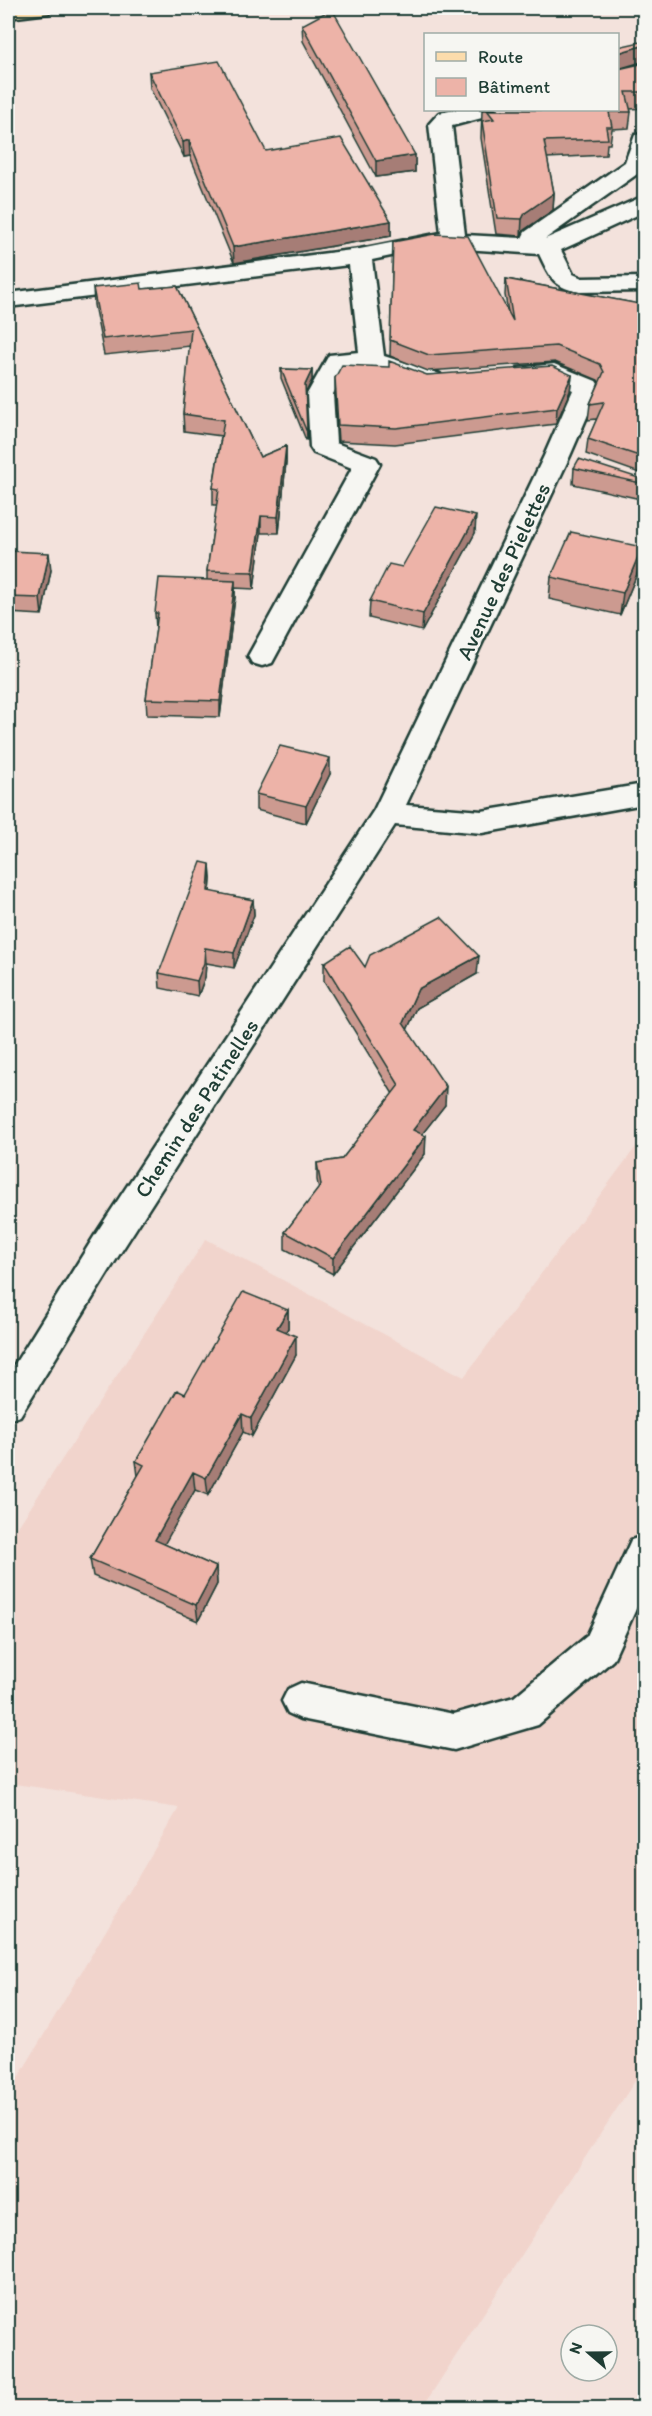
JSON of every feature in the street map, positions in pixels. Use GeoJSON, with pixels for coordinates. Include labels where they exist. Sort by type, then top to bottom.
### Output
{"type":"FeatureCollection","features":[{"type":"Feature","properties":{"kind":"main road"},"geometry":{"type":"LineString","coordinates":[[8,12],[41,8]]}},
{"type":"Feature","properties":{"kind":"street"},"geometry":{"type":"LineString","coordinates":[[454,242],[440,124],[447,118],[479,111]]}},
{"type":"Feature","properties":{"kind":"street"},"geometry":{"type":"LineString","coordinates":[[522,245],[635,165],[644,140]]}},
{"type":"Feature","properties":{"kind":"street"},"geometry":{"type":"LineString","coordinates":[[8,300],[360,256],[434,240],[548,247],[645,202]]}},
{"type":"Feature","properties":{"kind":"street"},"geometry":{"type":"LineString","coordinates":[[548,247],[563,278],[578,285],[645,284]]}},
{"type":"Feature","properties":{"kind":"street"},"geometry":{"type":"LineString","coordinates":[[360,256],[372,360]]}},
{"type":"Feature","properties":{"kind":"street"},"geometry":{"type":"LineString","coordinates":[[262,656],[367,464],[323,447],[320,394],[338,360],[372,360],[426,381],[450,379]]}},
{"type":"Feature","properties":{"kind":"street","name":"Avenue des Pielettes"},"geometry":{"type":"LineString","coordinates":[[387,814],[568,460],[587,387],[554,372],[508,375]]}},
{"type":"Feature","properties":{"kind":"street"},"geometry":{"type":"LineString","coordinates":[[387,814],[482,822],[645,794]]}},
{"type":"Feature","properties":{"kind":"street","name":"Chemin des Patinelles"},"geometry":{"type":"LineString","coordinates":[[8,1405],[114,1235],[387,814]]}},
{"type":"Feature","properties":{"kind":"street"},"geometry":{"type":"LineString","coordinates":[[301,1701],[454,1732],[525,1712],[600,1648],[645,1552]]}},
{"type":"Feature","properties":{"kind":"shaded area"},"geometry":{"type":"Polygon","coordinates":[[[644,1136],[644,2067],[422,2408],[8,2408],[8,2095],[179,1808],[8,1783],[8,1542],[206,1239],[464,1377],[644,1136]]]}},
{"type":"Feature","properties":{"kind":"building"},"geometry":{"type":"Polygon","coordinates":[[[332,9],[415,155],[376,161],[302,25],[332,9]]]}},
{"type":"Feature","properties":{"kind":"building"},"geometry":{"type":"Polygon","coordinates":[[[645,41],[645,45],[619,53],[619,47],[645,41]]]}},
{"type":"Feature","properties":{"kind":"building"},"geometry":{"type":"Polygon","coordinates":[[[219,61],[266,151],[341,138],[391,221],[233,247],[189,140],[183,142],[149,72],[219,61]]]}},
{"type":"Feature","properties":{"kind":"building"},"geometry":{"type":"Polygon","coordinates":[[[645,63],[645,92],[626,92],[631,112],[609,112],[612,127],[606,127],[608,139],[544,141],[554,193],[525,213],[522,219],[497,218],[482,121],[494,119],[488,111],[619,111],[619,69],[645,63]]]}},
{"type":"Feature","properties":{"kind":"building"},"geometry":{"type":"Polygon","coordinates":[[[435,234],[468,236],[513,321],[506,279],[645,305],[645,458],[588,439],[604,402],[590,404],[604,372],[600,364],[556,346],[429,355],[390,340],[393,242],[435,234]]]}},
{"type":"Feature","properties":{"kind":"building"},"geometry":{"type":"Polygon","coordinates":[[[141,283],[142,289],[177,286],[260,457],[286,446],[278,517],[261,516],[253,572],[207,571],[219,489],[213,488],[224,420],[183,414],[191,329],[103,339],[93,288],[141,283]]]}},
{"type":"Feature","properties":{"kind":"building"},"geometry":{"type":"Polygon","coordinates":[[[389,361],[427,375],[552,366],[572,375],[557,408],[396,428],[338,425],[335,378],[342,365],[389,367],[389,361]]]}},
{"type":"Feature","properties":{"kind":"building"},"geometry":{"type":"Polygon","coordinates":[[[281,369],[312,370],[305,385],[307,430],[306,430],[281,369]]]}},
{"type":"Feature","properties":{"kind":"building"},"geometry":{"type":"Polygon","coordinates":[[[579,459],[645,480],[645,484],[574,468],[579,459]]]}},
{"type":"Feature","properties":{"kind":"building"},"geometry":{"type":"Polygon","coordinates":[[[436,507],[476,516],[423,614],[370,601],[389,564],[402,567],[436,507]]]}},
{"type":"Feature","properties":{"kind":"building"},"geometry":{"type":"Polygon","coordinates":[[[571,532],[642,547],[623,593],[551,577],[571,532]]]}},
{"type":"Feature","properties":{"kind":"building"},"geometry":{"type":"Polygon","coordinates":[[[10,551],[49,553],[40,598],[8,597],[10,551]]]}},
{"type":"Feature","properties":{"kind":"building"},"geometry":{"type":"Polygon","coordinates":[[[159,578],[235,581],[220,701],[146,699],[158,613],[155,613],[159,578]]]}},
{"type":"Feature","properties":{"kind":"building"},"geometry":{"type":"Polygon","coordinates":[[[280,746],[330,758],[306,806],[256,794],[280,746]]]}},
{"type":"Feature","properties":{"kind":"building"},"geometry":{"type":"Polygon","coordinates":[[[201,862],[210,864],[208,891],[253,900],[234,953],[205,948],[204,963],[197,981],[159,973],[201,862]]]}},
{"type":"Feature","properties":{"kind":"building"},"geometry":{"type":"Polygon","coordinates":[[[441,917],[479,956],[418,989],[403,1023],[446,1087],[413,1130],[426,1136],[333,1258],[285,1232],[321,1185],[317,1163],[342,1159],[399,1085],[324,963],[350,946],[365,967],[370,955],[441,917]]]}},
{"type":"Feature","properties":{"kind":"building"},"geometry":{"type":"Polygon","coordinates":[[[243,1292],[288,1310],[277,1328],[296,1336],[251,1418],[242,1414],[206,1478],[193,1472],[155,1540],[216,1567],[196,1605],[90,1559],[144,1465],[136,1461],[177,1390],[185,1394],[243,1292]]]}}]}
